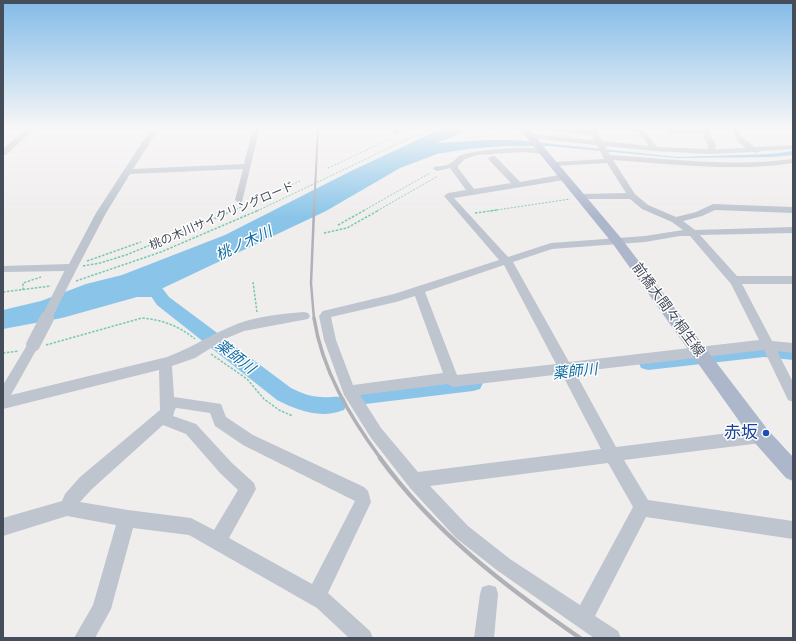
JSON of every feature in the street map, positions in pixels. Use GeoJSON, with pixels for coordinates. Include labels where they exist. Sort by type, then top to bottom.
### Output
{"type":"FeatureCollection","features":[{"type":"Feature","properties":{"kind":"main road","name":"前橋大間々桐生線"},"geometry":{"type":"LineString","coordinates":[[548,157],[618,241],[761,436],[793,471]]}},
{"type":"Feature","properties":{"kind":"street"},"geometry":{"type":"LineString","coordinates":[[3,396],[15,378],[33,345],[71,274],[101,213],[137,157]]}},
{"type":"Feature","properties":{"kind":"street"},"geometry":{"type":"LineString","coordinates":[[239,200],[249,157]]}},
{"type":"Feature","properties":{"kind":"street"},"geometry":{"type":"LineString","coordinates":[[437,169],[454,166],[462,157]]}},
{"type":"Feature","properties":{"kind":"street"},"geometry":{"type":"LineString","coordinates":[[769,157],[793,171]]}},
{"type":"Feature","properties":{"kind":"street"},"geometry":{"type":"LineString","coordinates":[[492,158],[518,185]]}},
{"type":"Feature","properties":{"kind":"street"},"geometry":{"type":"LineString","coordinates":[[608,158],[632,196],[645,206],[675,220],[692,232],[734,280],[742,292],[793,396]]}},
{"type":"Feature","properties":{"kind":"street"},"geometry":{"type":"LineString","coordinates":[[553,164],[608,158],[712,165],[793,161]]}},
{"type":"Feature","properties":{"kind":"street"},"geometry":{"type":"LineString","coordinates":[[127,172],[246,166]]}},
{"type":"Feature","properties":{"kind":"street"},"geometry":{"type":"LineString","coordinates":[[454,166],[472,192]]}},
{"type":"Feature","properties":{"kind":"street"},"geometry":{"type":"LineString","coordinates":[[564,177],[448,196],[506,260],[612,454],[644,508]]}},
{"type":"Feature","properties":{"kind":"street"},"geometry":{"type":"LineString","coordinates":[[582,197],[632,196]]}},
{"type":"Feature","properties":{"kind":"street"},"geometry":{"type":"LineString","coordinates":[[675,220],[699,214],[713,207],[793,210]]}},
{"type":"Feature","properties":{"kind":"street"},"geometry":{"type":"LineString","coordinates":[[611,638],[504,565],[462,532],[416,482],[376,433],[349,391],[330,340],[325,316],[327,314],[384,301],[551,246],[618,241],[692,232],[793,230]]}},
{"type":"Feature","properties":{"kind":"street"},"geometry":{"type":"LineString","coordinates":[[3,269],[71,274]]}},
{"type":"Feature","properties":{"kind":"street"},"geometry":{"type":"LineString","coordinates":[[734,280],[793,280]]}},
{"type":"Feature","properties":{"kind":"street"},"geometry":{"type":"LineString","coordinates":[[419,290],[453,382],[699,352],[768,346],[793,348]]}},
{"type":"Feature","properties":{"kind":"street"},"geometry":{"type":"LineString","coordinates":[[3,403],[165,363],[190,354],[222,335],[241,327],[304,316]]}},
{"type":"Feature","properties":{"kind":"street"},"geometry":{"type":"LineString","coordinates":[[165,363],[165,411]]}},
{"type":"Feature","properties":{"kind":"street"},"geometry":{"type":"LineString","coordinates":[[349,391],[451,378]]}},
{"type":"Feature","properties":{"kind":"street"},"geometry":{"type":"LineString","coordinates":[[67,508],[70,500],[86,483],[165,411],[177,402],[216,408],[220,421],[248,440],[358,493],[362,497],[363,502],[316,596]]}},
{"type":"Feature","properties":{"kind":"street"},"geometry":{"type":"LineString","coordinates":[[165,411],[191,430],[226,468],[248,489],[217,542]]}},
{"type":"Feature","properties":{"kind":"street"},"geometry":{"type":"LineString","coordinates":[[416,482],[421,479],[761,436]]}},
{"type":"Feature","properties":{"kind":"street"},"geometry":{"type":"LineString","coordinates":[[3,527],[67,508],[128,519],[191,527],[324,601],[360,637]]}},
{"type":"Feature","properties":{"kind":"street"},"geometry":{"type":"LineString","coordinates":[[583,619],[640,511],[644,508],[793,530]]}},
{"type":"Feature","properties":{"kind":"street"},"geometry":{"type":"LineString","coordinates":[[84,638],[101,609],[124,528],[128,519]]}},
{"type":"Feature","properties":{"kind":"street"},"geometry":{"type":"LineString","coordinates":[[484,638],[489,594]]}},
{"type":"Feature","properties":{"kind":"path"},"geometry":{"type":"LineString","coordinates":[[328,168],[350,157]]}},
{"type":"Feature","properties":{"kind":"path","name":"桃の木川サイクリングロード"},"geometry":{"type":"LineString","coordinates":[[71,274],[122,266],[204,234],[371,157]]}},
{"type":"Feature","properties":{"kind":"path"},"geometry":{"type":"LineString","coordinates":[[324,233],[347,228],[454,166]]}},
{"type":"Feature","properties":{"kind":"path"},"geometry":{"type":"LineString","coordinates":[[338,225],[437,169]]}},
{"type":"Feature","properties":{"kind":"path"},"geometry":{"type":"LineString","coordinates":[[71,274],[200,226],[300,181]]}},
{"type":"Feature","properties":{"kind":"path"},"geometry":{"type":"LineString","coordinates":[[465,214],[582,197]]}},
{"type":"Feature","properties":{"kind":"path"},"geometry":{"type":"LineString","coordinates":[[71,274],[141,242]]}},
{"type":"Feature","properties":{"kind":"path"},"geometry":{"type":"LineString","coordinates":[[23,290],[23,283],[48,274]]}},
{"type":"Feature","properties":{"kind":"path"},"geometry":{"type":"LineString","coordinates":[[253,282],[257,312]]}},
{"type":"Feature","properties":{"kind":"path"},"geometry":{"type":"LineString","coordinates":[[3,292],[54,286]]}},
{"type":"Feature","properties":{"kind":"water","name":"桃ノ木川"},"geometry":{"type":"Polygon","coordinates":[[[381,157],[429,157],[400,168],[326,211],[161,289],[159,297],[137,297],[62,318],[3,329],[3,310],[41,301],[86,284],[122,275],[225,235],[381,157]]]}},
{"type":"Feature","properties":{"kind":"water"},"geometry":{"type":"Polygon","coordinates":[[[665,157],[774,157],[773,157],[665,157]]]}},
{"type":"Feature","properties":{"kind":"waterway","name":"薬師川"},"geometry":{"type":"LineString","coordinates":[[148,280],[163,301],[284,394],[296,400],[317,406],[330,406],[337,404]]}},
{"type":"Feature","properties":{"kind":"waterway","name":"薬師川"},"geometry":{"type":"LineString","coordinates":[[648,363],[764,350],[793,353]]}},
{"type":"Feature","properties":{"kind":"waterway","name":"薬師川"},"geometry":{"type":"LineString","coordinates":[[357,397],[473,383]]}},
{"type":"Feature","properties":{"kind":"railway"},"geometry":{"type":"LineString","coordinates":[[314,211],[317,157]]}},
{"type":"Feature","properties":{"kind":"railway"},"geometry":{"type":"LineString","coordinates":[[314,210],[311,283],[314,319]]}},
{"type":"Feature","properties":{"kind":"railway"},"geometry":{"type":"LineString","coordinates":[[314,318],[323,356],[339,392],[348,410],[381,459]]}},
{"type":"Feature","properties":{"kind":"railway"},"geometry":{"type":"LineString","coordinates":[[380,458],[401,485],[424,510],[472,557],[525,599],[580,638]]}},
{"type":"Feature","properties":{"kind":"place","name":"赤坂"},"geometry":{"type":"Point","coordinates":[766,433]}}]}
